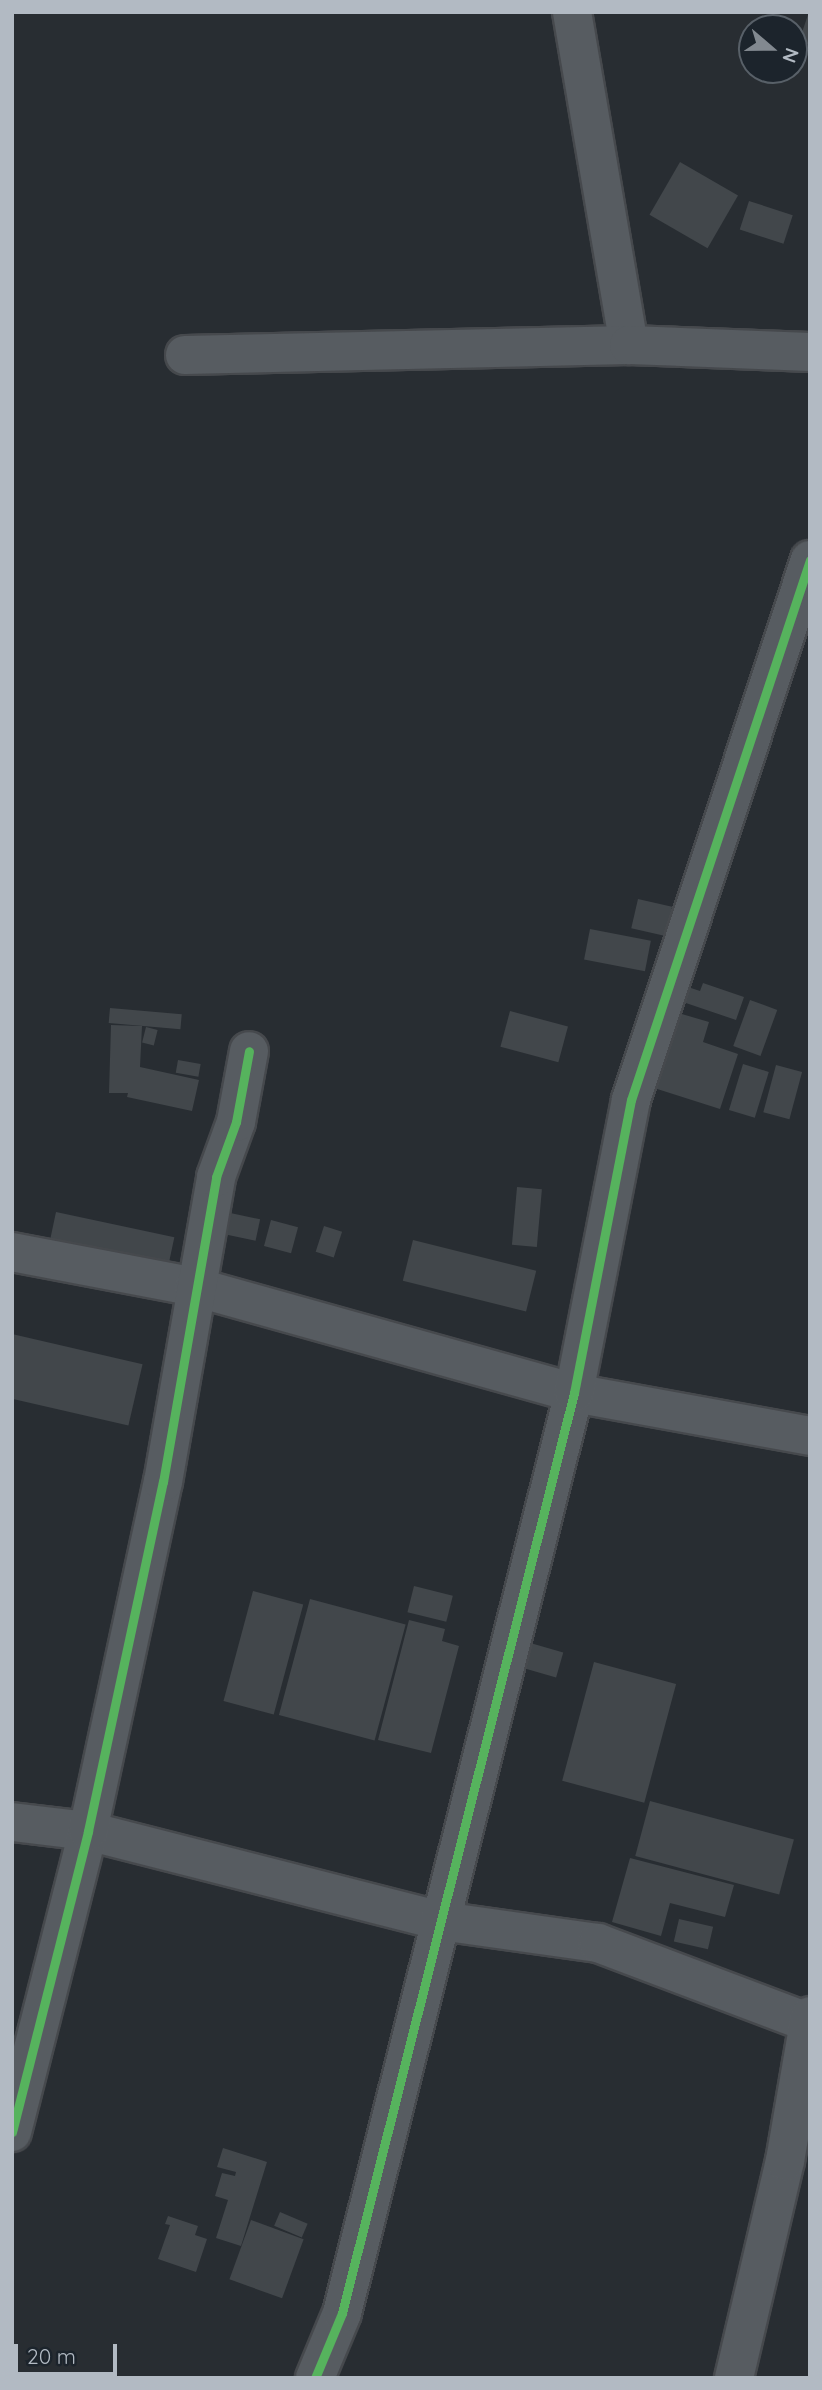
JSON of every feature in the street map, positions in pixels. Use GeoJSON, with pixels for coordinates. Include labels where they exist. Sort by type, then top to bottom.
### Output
{"type":"FeatureCollection","features":[{"type":"Feature","properties":{"kind":"street"},"geometry":{"type":"LineString","coordinates":[[572,12],[629,345]]}},
{"type":"Feature","properties":{"kind":"street"},"geometry":{"type":"LineString","coordinates":[[185,355],[629,345],[810,352]]}},
{"type":"Feature","properties":{"kind":"street"},"geometry":{"type":"LineString","coordinates":[[315,2378],[342,2314],[574,1393],[631,1100],[810,560]]}},
{"type":"Feature","properties":{"kind":"street"},"geometry":{"type":"LineString","coordinates":[[12,2132],[88,1831],[163,1482],[216,1177],[236,1122],[249,1051]]}},
{"type":"Feature","properties":{"kind":"street"},"geometry":{"type":"LineString","coordinates":[[12,1252],[195,1287],[574,1393],[810,1436]]}},
{"type":"Feature","properties":{"kind":"street"},"geometry":{"type":"LineString","coordinates":[[12,1822],[88,1831],[441,1921],[598,1943],[809,2020],[785,2161],[734,2378]]}},
{"type":"Feature","properties":{"kind":"building"},"geometry":{"type":"Polygon","coordinates":[[[810,12],[810,45],[808,44],[810,12]]]}},
{"type":"Feature","properties":{"kind":"building"},"geometry":{"type":"Polygon","coordinates":[[[680,162],[738,195],[708,248],[650,215],[680,162]]]}},
{"type":"Feature","properties":{"kind":"building"},"geometry":{"type":"Polygon","coordinates":[[[749,201],[793,215],[783,244],[740,230],[749,201]]]}},
{"type":"Feature","properties":{"kind":"building"},"geometry":{"type":"Polygon","coordinates":[[[638,899],[672,907],[665,936],[631,928],[638,899]]]}},
{"type":"Feature","properties":{"kind":"building"},"geometry":{"type":"Polygon","coordinates":[[[590,929],[651,941],[645,971],[584,959],[590,929]]]}},
{"type":"Feature","properties":{"kind":"building"},"geometry":{"type":"Polygon","coordinates":[[[703,983],[744,997],[736,1020],[680,1001],[685,986],[700,991],[703,983]]]}},
{"type":"Feature","properties":{"kind":"building"},"geometry":{"type":"Polygon","coordinates":[[[750,1000],[777,1010],[760,1056],[733,1046],[750,1000]]]}},
{"type":"Feature","properties":{"kind":"building"},"geometry":{"type":"Polygon","coordinates":[[[110,1008],[182,1014],[180,1029],[109,1023],[110,1008]]]}},
{"type":"Feature","properties":{"kind":"building"},"geometry":{"type":"Polygon","coordinates":[[[510,1011],[568,1027],[558,1062],[500,1047],[510,1011]]]}},
{"type":"Feature","properties":{"kind":"building"},"geometry":{"type":"Polygon","coordinates":[[[675,1012],[709,1022],[703,1042],[738,1054],[720,1109],[651,1087],[675,1012]]]}},
{"type":"Feature","properties":{"kind":"building"},"geometry":{"type":"Polygon","coordinates":[[[111,1025],[142,1026],[140,1067],[199,1080],[192,1111],[127,1097],[128,1093],[109,1093],[111,1025]]]}},
{"type":"Feature","properties":{"kind":"building"},"geometry":{"type":"Polygon","coordinates":[[[146,1027],[158,1030],[154,1045],[142,1043],[146,1027]]]}},
{"type":"Feature","properties":{"kind":"building"},"geometry":{"type":"Polygon","coordinates":[[[178,1060],[201,1064],[198,1077],[176,1073],[178,1060]]]}},
{"type":"Feature","properties":{"kind":"building"},"geometry":{"type":"Polygon","coordinates":[[[743,1064],[769,1072],[755,1118],[729,1110],[743,1064]]]}},
{"type":"Feature","properties":{"kind":"building"},"geometry":{"type":"Polygon","coordinates":[[[776,1065],[802,1072],[789,1119],[763,1112],[776,1065]]]}},
{"type":"Feature","properties":{"kind":"building"},"geometry":{"type":"Polygon","coordinates":[[[517,1187],[542,1189],[537,1247],[512,1245],[517,1187]]]}},
{"type":"Feature","properties":{"kind":"building"},"geometry":{"type":"Polygon","coordinates":[[[221,1211],[260,1219],[256,1241],[216,1233],[221,1211]]]}},
{"type":"Feature","properties":{"kind":"building"},"geometry":{"type":"Polygon","coordinates":[[[56,1212],[174,1237],[166,1275],[48,1250],[56,1212]]]}},
{"type":"Feature","properties":{"kind":"building"},"geometry":{"type":"Polygon","coordinates":[[[271,1220],[298,1227],[291,1253],[264,1246],[271,1220]]]}},
{"type":"Feature","properties":{"kind":"building"},"geometry":{"type":"Polygon","coordinates":[[[324,1226],[342,1232],[334,1258],[316,1252],[324,1226]]]}},
{"type":"Feature","properties":{"kind":"building"},"geometry":{"type":"Polygon","coordinates":[[[413,1240],[536,1271],[526,1311],[403,1281],[413,1240]]]}},
{"type":"Feature","properties":{"kind":"building"},"geometry":{"type":"Polygon","coordinates":[[[12,1334],[143,1364],[128,1426],[12,1399],[12,1334]]]}},
{"type":"Feature","properties":{"kind":"building"},"geometry":{"type":"Polygon","coordinates":[[[414,1586],[453,1596],[446,1622],[407,1612],[414,1586]]]}},
{"type":"Feature","properties":{"kind":"building"},"geometry":{"type":"Polygon","coordinates":[[[253,1591],[303,1604],[274,1715],[223,1701],[253,1591]]]}},
{"type":"Feature","properties":{"kind":"building"},"geometry":{"type":"Polygon","coordinates":[[[310,1599],[406,1625],[375,1741],[279,1715],[310,1599]]]}},
{"type":"Feature","properties":{"kind":"building"},"geometry":{"type":"Polygon","coordinates":[[[409,1620],[445,1629],[442,1641],[459,1646],[431,1753],[378,1740],[409,1620]]]}},
{"type":"Feature","properties":{"kind":"building"},"geometry":{"type":"Polygon","coordinates":[[[520,1640],[563,1652],[556,1677],[513,1665],[520,1640]]]}},
{"type":"Feature","properties":{"kind":"building"},"geometry":{"type":"Polygon","coordinates":[[[594,1662],[676,1684],[644,1803],[562,1781],[594,1662]]]}},
{"type":"Feature","properties":{"kind":"building"},"geometry":{"type":"Polygon","coordinates":[[[650,1801],[794,1840],[779,1895],[635,1856],[650,1801]]]}},
{"type":"Feature","properties":{"kind":"building"},"geometry":{"type":"Polygon","coordinates":[[[630,1858],[734,1885],[725,1917],[670,1903],[661,1936],[612,1922],[630,1858]]]}},
{"type":"Feature","properties":{"kind":"building"},"geometry":{"type":"Polygon","coordinates":[[[679,1919],[713,1927],[708,1949],[674,1941],[679,1919]]]}},
{"type":"Feature","properties":{"kind":"building"},"geometry":{"type":"Polygon","coordinates":[[[223,2148],[267,2162],[241,2246],[216,2238],[228,2200],[215,2196],[222,2173],[235,2176],[236,2172],[217,2167],[223,2148]]]}},
{"type":"Feature","properties":{"kind":"building"},"geometry":{"type":"Polygon","coordinates":[[[280,2212],[308,2224],[302,2238],[274,2226],[280,2212]]]}},
{"type":"Feature","properties":{"kind":"building"},"geometry":{"type":"Polygon","coordinates":[[[168,2216],[198,2226],[195,2235],[207,2239],[196,2272],[158,2259],[170,2225],[165,2224],[168,2216]]]}},
{"type":"Feature","properties":{"kind":"building"},"geometry":{"type":"Polygon","coordinates":[[[251,2220],[304,2239],[282,2298],[229,2279],[251,2220]]]}},
{"type":"Feature","properties":{"kind":"cycle path"},"geometry":{"type":"LineString","coordinates":[[315,2378],[342,2313],[574,1393],[631,1100],[810,560]]}},
{"type":"Feature","properties":{"kind":"cycle path"},"geometry":{"type":"LineString","coordinates":[[12,2132],[88,1831],[163,1482],[216,1177],[236,1122],[249,1051]]}}]}
